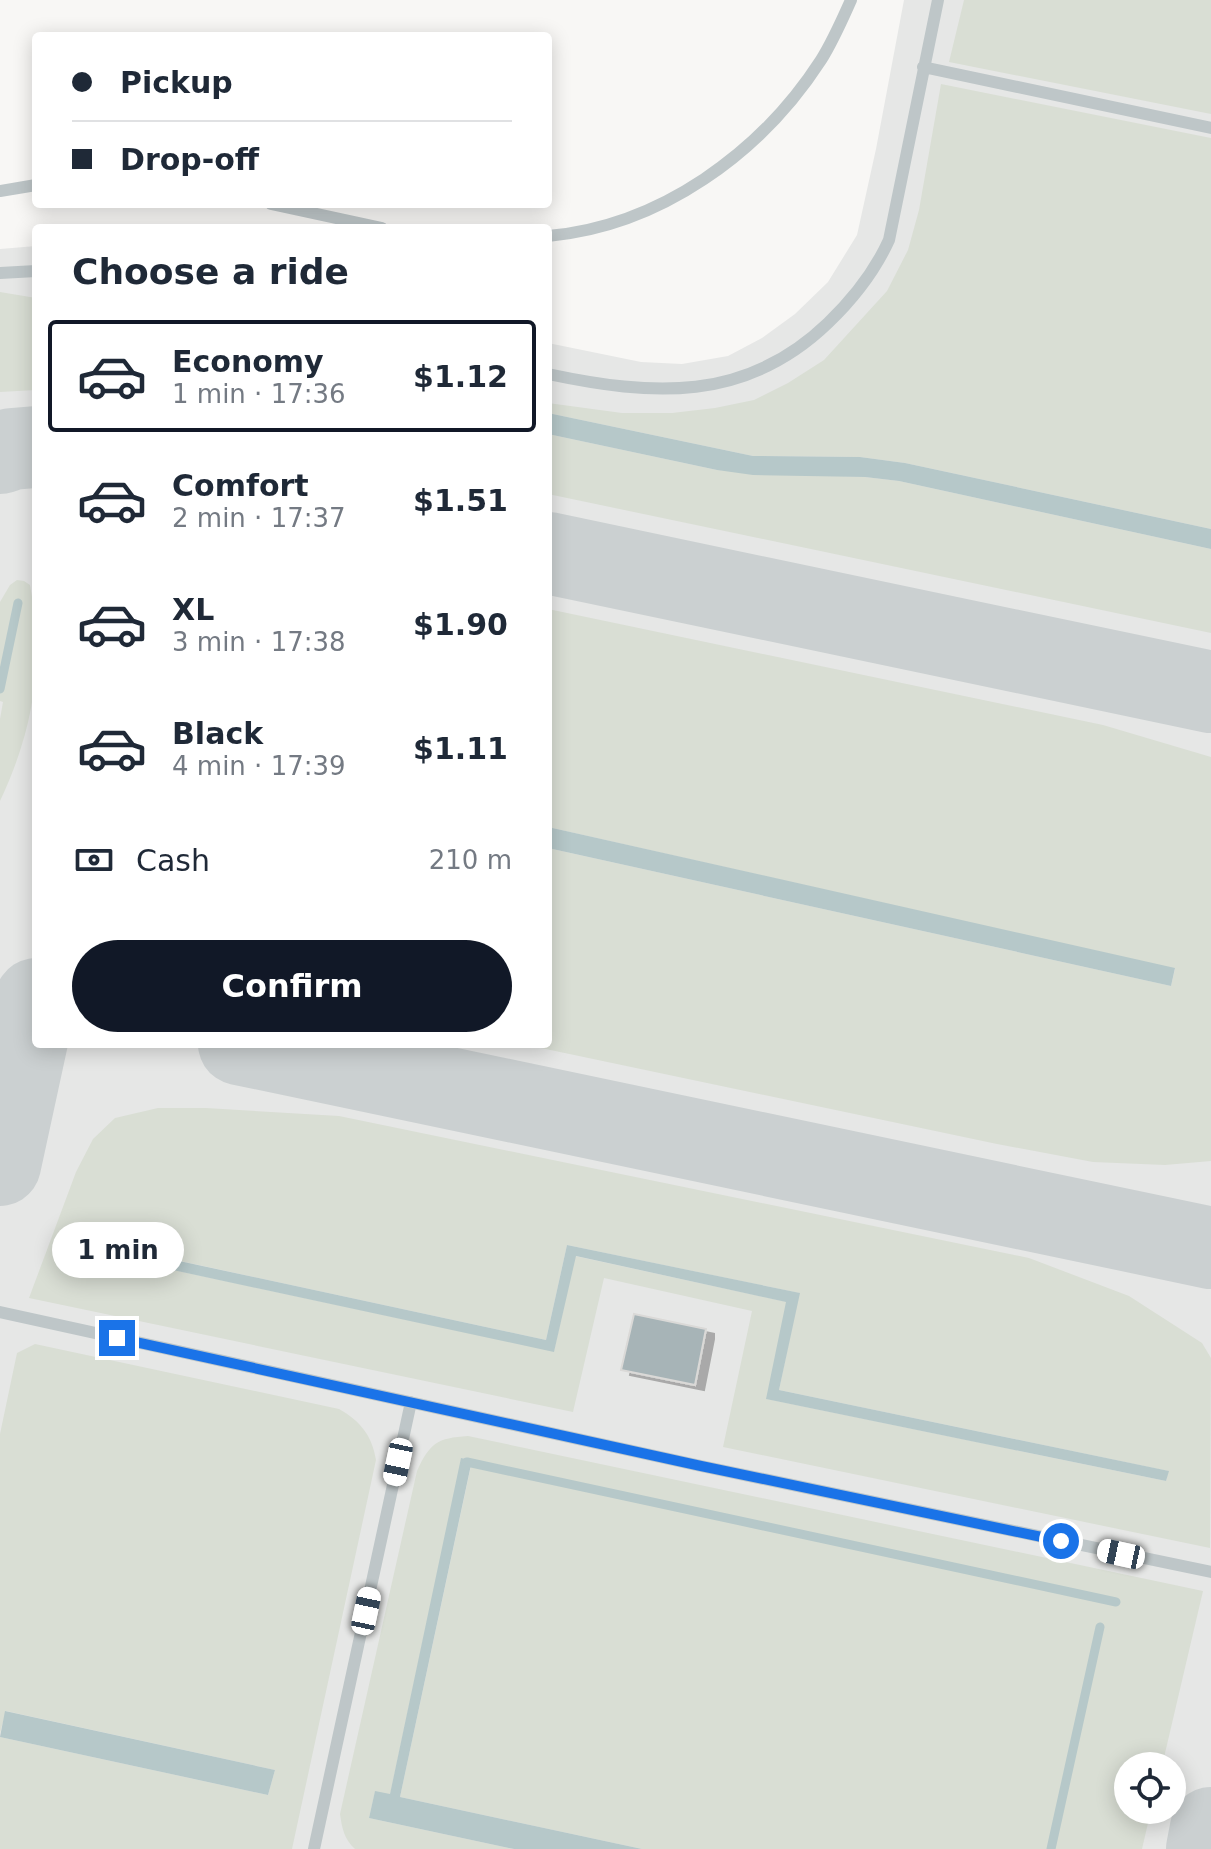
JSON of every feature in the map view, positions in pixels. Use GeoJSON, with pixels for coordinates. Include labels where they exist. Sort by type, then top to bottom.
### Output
{"type":"FeatureCollection","features":[{"type":"Feature","properties":{"kind":"lane"},"geometry":{"type":"LineString","coordinates":[[552,236],[599,227],[666,202],[740,152],[795,97],[822,59],[851,0]]}},
{"type":"Feature","properties":{"kind":"lane"},"geometry":{"type":"LineString","coordinates":[[552,375],[631,389],[673,389],[716,384],[747,376],[797,350],[845,307],[879,262],[889,240],[938,0]]}},
{"type":"Feature","properties":{"kind":"lane"},"geometry":{"type":"LineString","coordinates":[[923,67],[1211,128]]}},
{"type":"Feature","properties":{"kind":"lane"},"geometry":{"type":"LineString","coordinates":[[0,191],[32,186]]}},
{"type":"Feature","properties":{"kind":"lane"},"geometry":{"type":"LineString","coordinates":[[290,208],[364,224]]}},
{"type":"Feature","properties":{"kind":"lane"},"geometry":{"type":"LineString","coordinates":[[0,273],[32,271]]}},
{"type":"Feature","properties":{"kind":"lane"},"geometry":{"type":"LineString","coordinates":[[0,1312],[701,1466],[1211,1572]]}},
{"type":"Feature","properties":{"kind":"lane"},"geometry":{"type":"LineString","coordinates":[[314,1849],[411,1402]]}},
{"type":"Feature","properties":{"kind":"shaded area"},"geometry":{"type":"Polygon","coordinates":[[[904,0],[1211,0],[1211,1849],[0,1849],[0,249],[32,246],[32,1048],[552,1048],[552,344],[641,362],[682,364],[728,356],[762,338],[795,314],[828,282],[857,235],[904,0]]]}},
{"type":"Feature","properties":{"kind":"shaded area"},"geometry":{"type":"Polygon","coordinates":[[[964,0],[1211,0],[1211,114],[949,62],[964,0]]]}},
{"type":"Feature","properties":{"kind":"shaded area"},"geometry":{"type":"Polygon","coordinates":[[[941,84],[1211,138],[1211,529],[905,463],[860,457],[753,456],[552,414],[552,404],[622,413],[672,413],[715,408],[754,400],[788,383],[824,360],[887,291],[908,250],[919,210],[941,84]]]}},
{"type":"Feature","properties":{"kind":"shaded area"},"geometry":{"type":"Polygon","coordinates":[[[0,292],[32,297],[32,390],[0,392],[0,292]]]}},
{"type":"Feature","properties":{"kind":"shaded area"},"geometry":{"type":"Polygon","coordinates":[[[552,414],[753,456],[860,457],[905,463],[1211,529],[1211,549],[899,481],[865,477],[753,475],[552,435],[552,414]]]}},
{"type":"Feature","properties":{"kind":"shaded area"},"geometry":{"type":"Polygon","coordinates":[[[552,435],[717,470],[899,481],[1211,549],[1211,633],[552,495],[552,435]]]}},
{"type":"Feature","properties":{"kind":"shaded area"},"geometry":{"type":"Polygon","coordinates":[[[17,580],[30,585],[32,701],[21,749],[0,801],[0,719],[3,702],[0,701],[0,602],[10,585],[17,580]]]}},
{"type":"Feature","properties":{"kind":"shaded area"},"geometry":{"type":"Polygon","coordinates":[[[552,610],[1103,725],[1211,757],[1211,1161],[1165,1165],[1093,1162],[541,1048],[552,1048],[552,849],[1171,986],[1175,969],[552,828],[552,610]]]}},
{"type":"Feature","properties":{"kind":"shaded area"},"geometry":{"type":"Polygon","coordinates":[[[552,828],[1175,968],[1171,986],[552,849],[552,828]]]}},
{"type":"Feature","properties":{"kind":"shaded area"},"geometry":{"type":"Polygon","coordinates":[[[158,1108],[339,1116],[1029,1258],[1129,1296],[1202,1343],[1211,1358],[1210,1548],[723,1447],[752,1311],[604,1278],[573,1412],[29,1298],[76,1172],[93,1139],[115,1118],[158,1108]],[[106,1245],[103,1255],[554,1351],[575,1256],[787,1302],[767,1399],[1166,1481],[1168,1471],[779,1390],[799,1293],[567,1245],[546,1340],[106,1245]]]}},
{"type":"Feature","properties":{"kind":"shaded area"},"geometry":{"type":"Polygon","coordinates":[[[105,1245],[546,1340],[567,1245],[800,1293],[779,1390],[1169,1471],[1166,1481],[766,1399],[786,1302],[576,1256],[554,1352],[103,1255],[105,1245]]]}},
{"type":"Feature","properties":{"kind":"shaded area"},"geometry":{"type":"Polygon","coordinates":[[[35,1344],[339,1409],[359,1424],[368,1436],[376,1460],[292,1849],[0,1849],[0,1737],[268,1795],[275,1770],[6,1711],[0,1733],[0,1434],[17,1353],[35,1344]]]}},
{"type":"Feature","properties":{"kind":"shaded area"},"geometry":{"type":"Polygon","coordinates":[[[468,1436],[1203,1591],[1165,1752],[1114,1752],[1114,1824],[1148,1824],[1142,1849],[642,1849],[400,1797],[472,1461],[462,1458],[390,1795],[375,1792],[369,1818],[514,1849],[355,1849],[344,1833],[340,1814],[417,1471],[431,1448],[449,1438],[468,1436]]]}},
{"type":"Feature","properties":{"kind":"shaded area"},"geometry":{"type":"Polygon","coordinates":[[[461,1458],[472,1460],[400,1797],[642,1849],[514,1849],[369,1818],[375,1791],[390,1794],[461,1458]]]}},
{"type":"Feature","properties":{"kind":"shaded area"},"geometry":{"type":"Polygon","coordinates":[[[5,1711],[275,1770],[268,1795],[0,1737],[5,1711]]]}},
{"type":"Feature","properties":{"kind":"building"},"geometry":{"type":"Polygon","coordinates":[[[634,1314],[706,1329],[695,1385],[621,1370],[634,1314]]]}},
{"type":"Feature","properties":{"kind":"waterway"},"geometry":{"type":"LineString","coordinates":[[0,689],[18,603]]}},
{"type":"Feature","properties":{"kind":"waterway"},"geometry":{"type":"LineString","coordinates":[[466,1466],[467,1462],[1116,1602]]}},
{"type":"Feature","properties":{"kind":"waterway"},"geometry":{"type":"LineString","coordinates":[[1051,1849],[1100,1627]]}},
{"type":"Feature","properties":{"kind":"taxiway"},"geometry":{"type":"LineString","coordinates":[[0,453],[32,447]]}},
{"type":"Feature","properties":{"kind":"taxiway"},"geometry":{"type":"LineString","coordinates":[[552,554],[1211,692]]}},
{"type":"Feature","properties":{"kind":"taxiway"},"geometry":{"type":"LineString","coordinates":[[0,1165],[32,1017]]}},
{"type":"Feature","properties":{"kind":"taxiway"},"geometry":{"type":"LineString","coordinates":[[258,1048],[1211,1248]]}},
{"type":"Feature","properties":{"kind":"taxiway"},"geometry":{"type":"LineString","coordinates":[[1207,1849],[1211,1828]]}},
{"type":"Feature","properties":{"kind":"route"},"geometry":{"type":"LineString","coordinates":[[117,1338],[1061,1541]]}}]}
